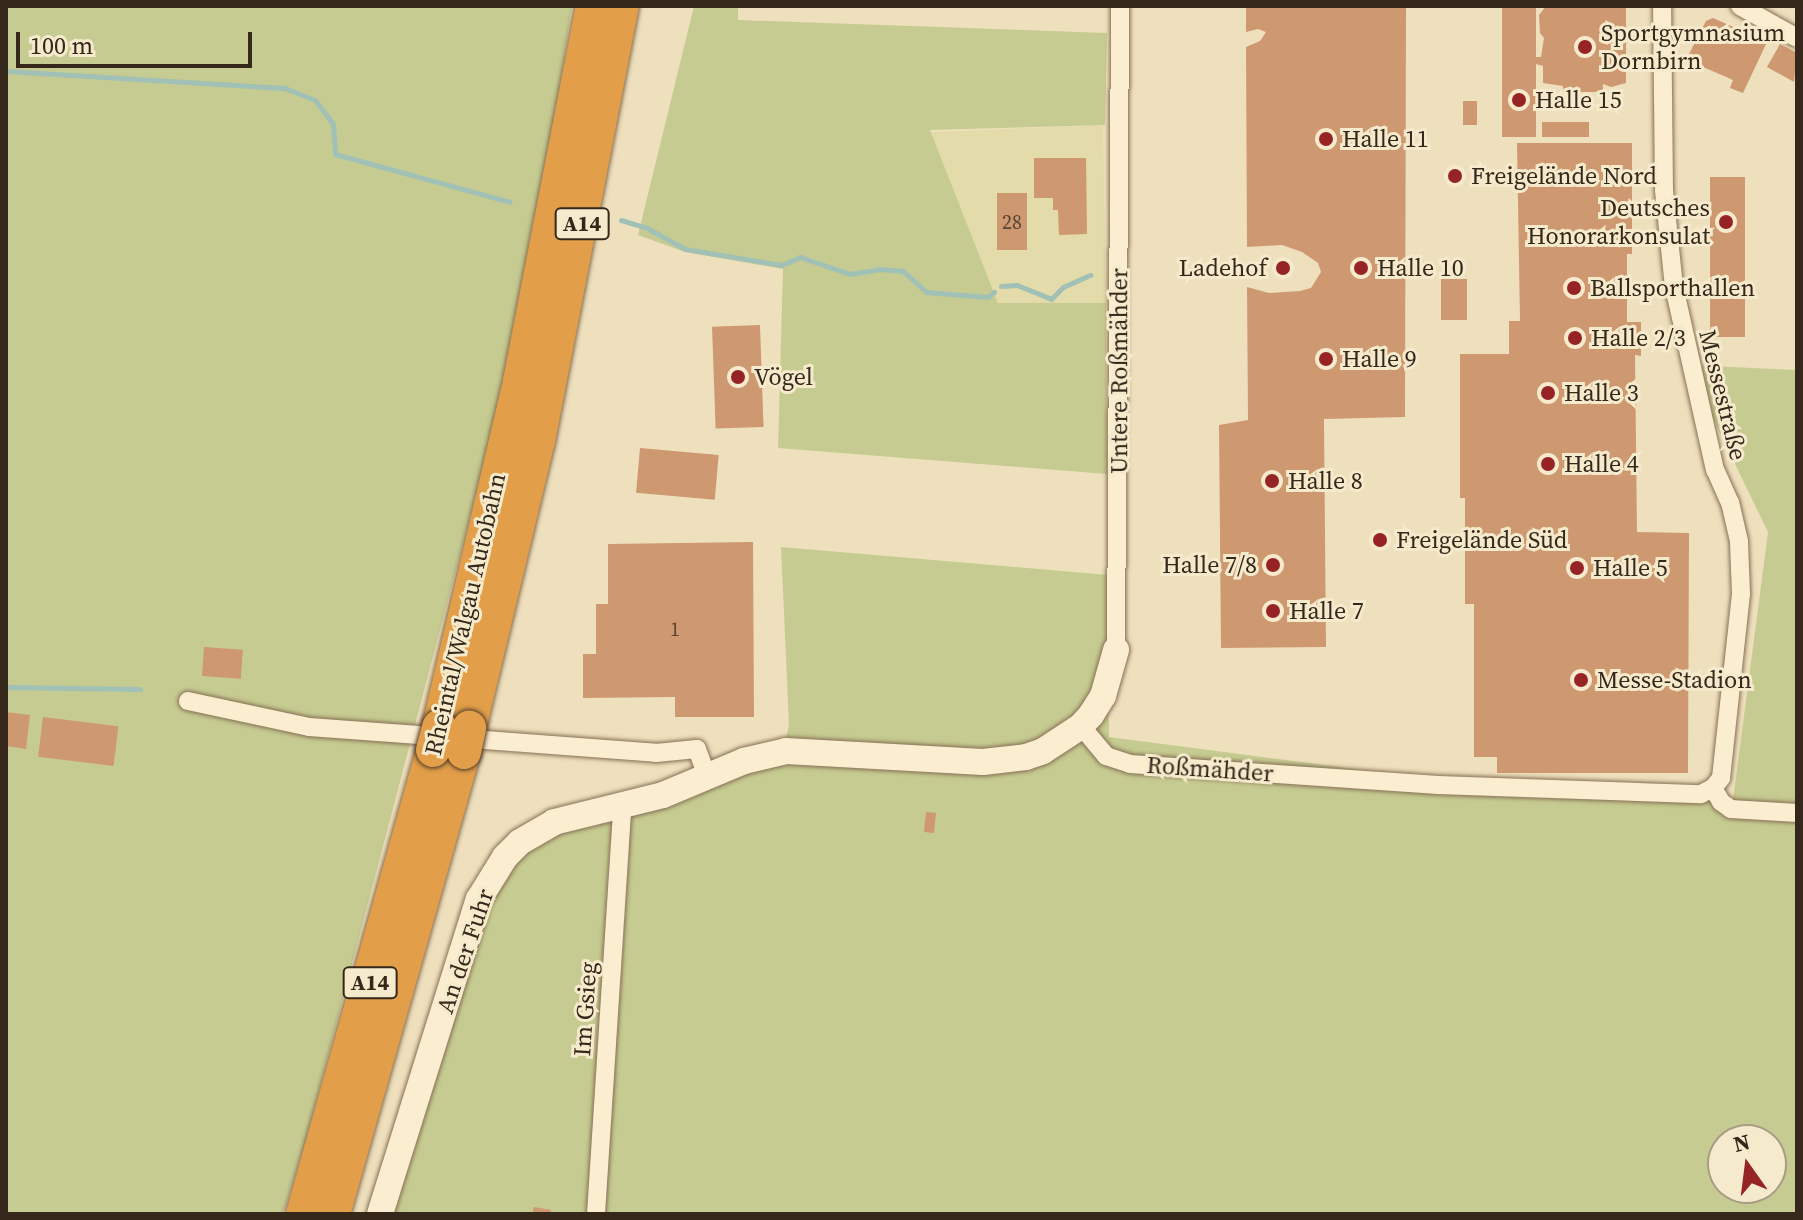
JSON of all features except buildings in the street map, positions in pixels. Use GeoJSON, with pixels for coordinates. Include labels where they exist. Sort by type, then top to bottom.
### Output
{"type":"FeatureCollection","features":[{"type":"Feature","properties":{"kind":"highway","name":"Rheintal/Walgau Autobahn"},"geometry":{"type":"LineString","coordinates":[[303,1214],[413,832],[452,739],[593,6]]}},
{"type":"Feature","properties":{"kind":"highway","name":"Rheintal/Walgau Autobahn"},"geometry":{"type":"LineString","coordinates":[[333,1214],[452,739],[538,441],[622,6]]}},
{"type":"Feature","properties":{"kind":"main road","name":"Untere Roßmähder"},"geometry":{"type":"LineString","coordinates":[[1081,726],[1103,696],[1116,650]]}},
{"type":"Feature","properties":{"kind":"main road"},"geometry":{"type":"LineString","coordinates":[[707,776],[744,761],[786,751],[983,762],[1026,757],[1081,726]]}},
{"type":"Feature","properties":{"kind":"main road","name":"An der Fuhr"},"geometry":{"type":"LineString","coordinates":[[380,1214],[476,907],[489,879],[512,849],[537,830],[581,813],[622,807],[663,795],[707,776]]}},
{"type":"Feature","properties":{"kind":"street","name":"Untere Roßmähder"},"geometry":{"type":"LineString","coordinates":[[1116,650],[1120,6]]}},
{"type":"Feature","properties":{"kind":"street","name":"Messestraße"},"geometry":{"type":"LineString","coordinates":[[1662,6],[1664,190],[1674,287],[1704,431],[1715,470],[1730,503],[1739,541],[1741,594],[1721,778],[1713,788]]}},
{"type":"Feature","properties":{"kind":"street"},"geometry":{"type":"LineString","coordinates":[[1740,6],[1797,38]]}},
{"type":"Feature","properties":{"kind":"street"},"geometry":{"type":"LineString","coordinates":[[188,701],[309,727],[656,753],[697,749],[707,776]]}},
{"type":"Feature","properties":{"kind":"street","name":"Roßmähder"},"geometry":{"type":"LineString","coordinates":[[1081,726],[1106,756],[1130,764],[1438,785],[1701,794],[1713,788]]}},
{"type":"Feature","properties":{"kind":"street"},"geometry":{"type":"LineString","coordinates":[[1713,788],[1721,802],[1731,809],[1797,813]]}},
{"type":"Feature","properties":{"kind":"street","name":"Im Gsieg"},"geometry":{"type":"LineString","coordinates":[[596,1214],[622,807]]}},
{"type":"Feature","properties":{"kind":"shaded area"},"geometry":{"type":"Polygon","coordinates":[[[1103,125],[1106,303],[998,303],[930,132],[1103,125]]]}},
{"type":"Feature","properties":{"kind":"green space"},"geometry":{"type":"Polygon","coordinates":[[[6,6],[572,6],[533,259],[498,410],[304,1146],[283,1214],[6,1214],[6,6]]]}},
{"type":"Feature","properties":{"kind":"green space"},"geometry":{"type":"Polygon","coordinates":[[[694,6],[738,6],[738,20],[1107,33],[1105,125],[930,130],[998,303],[1106,303],[1107,474],[778,448],[783,269],[685,252],[638,235],[694,6]]]}},
{"type":"Feature","properties":{"kind":"green space"},"geometry":{"type":"Polygon","coordinates":[[[1687,365],[1797,370],[1797,1214],[393,1214],[493,897],[523,854],[564,830],[641,814],[691,798],[735,775],[780,763],[789,725],[781,547],[1108,575],[1109,737],[1425,778],[1733,800],[1768,532],[1687,365]]]}},
{"type":"Feature","properties":{"kind":"waterway"},"geometry":{"type":"LineString","coordinates":[[6,71],[285,88],[315,100],[333,124],[335,154],[510,202]]}},
{"type":"Feature","properties":{"kind":"waterway"},"geometry":{"type":"LineString","coordinates":[[621,220],[647,228],[685,249],[782,265],[800,257],[850,274],[880,269],[903,271],[926,292],[988,297],[994,292]]}},
{"type":"Feature","properties":{"kind":"waterway"},"geometry":{"type":"LineString","coordinates":[[1001,286],[1017,285],[1051,299],[1063,287],[1090,275]]}},
{"type":"Feature","properties":{"kind":"waterway"},"geometry":{"type":"LineString","coordinates":[[6,687],[140,689]]}},
{"type":"Feature","properties":{"kind":"place","name":"Sportgymnasium Dornbirn"},"geometry":{"type":"Point","coordinates":[1585,47]}},
{"type":"Feature","properties":{"kind":"place","name":"Halle 15"},"geometry":{"type":"Point","coordinates":[1519,100]}},
{"type":"Feature","properties":{"kind":"place","name":"Halle 11"},"geometry":{"type":"Point","coordinates":[1326,139]}},
{"type":"Feature","properties":{"kind":"place","name":"Freigelände Nord"},"geometry":{"type":"Point","coordinates":[1455,176]}},
{"type":"Feature","properties":{"kind":"place","name":"Deutsches Honorarkonsulat"},"geometry":{"type":"Point","coordinates":[1726,222]}},
{"type":"Feature","properties":{"kind":"place","name":"Ladehof"},"geometry":{"type":"Point","coordinates":[1283,268]}},
{"type":"Feature","properties":{"kind":"place","name":"Halle 10"},"geometry":{"type":"Point","coordinates":[1361,268]}},
{"type":"Feature","properties":{"kind":"place","name":"Ballsporthallen"},"geometry":{"type":"Point","coordinates":[1574,288]}},
{"type":"Feature","properties":{"kind":"place","name":"Halle 2/3"},"geometry":{"type":"Point","coordinates":[1575,338]}},
{"type":"Feature","properties":{"kind":"place","name":"Halle 9"},"geometry":{"type":"Point","coordinates":[1326,359]}},
{"type":"Feature","properties":{"kind":"place","name":"Vögel"},"geometry":{"type":"Point","coordinates":[738,377]}},
{"type":"Feature","properties":{"kind":"place","name":"Halle 3"},"geometry":{"type":"Point","coordinates":[1548,393]}},
{"type":"Feature","properties":{"kind":"place","name":"Halle 4"},"geometry":{"type":"Point","coordinates":[1548,464]}},
{"type":"Feature","properties":{"kind":"place","name":"Halle 8"},"geometry":{"type":"Point","coordinates":[1272,481]}},
{"type":"Feature","properties":{"kind":"place","name":"Freigelände Süd"},"geometry":{"type":"Point","coordinates":[1380,540]}},
{"type":"Feature","properties":{"kind":"place","name":"Halle 7/8"},"geometry":{"type":"Point","coordinates":[1273,565]}},
{"type":"Feature","properties":{"kind":"place","name":"Halle 5"},"geometry":{"type":"Point","coordinates":[1577,568]}},
{"type":"Feature","properties":{"kind":"place","name":"Halle 7"},"geometry":{"type":"Point","coordinates":[1273,611]}},
{"type":"Feature","properties":{"kind":"place","name":"Messe-Stadion"},"geometry":{"type":"Point","coordinates":[1581,680]}}]}
